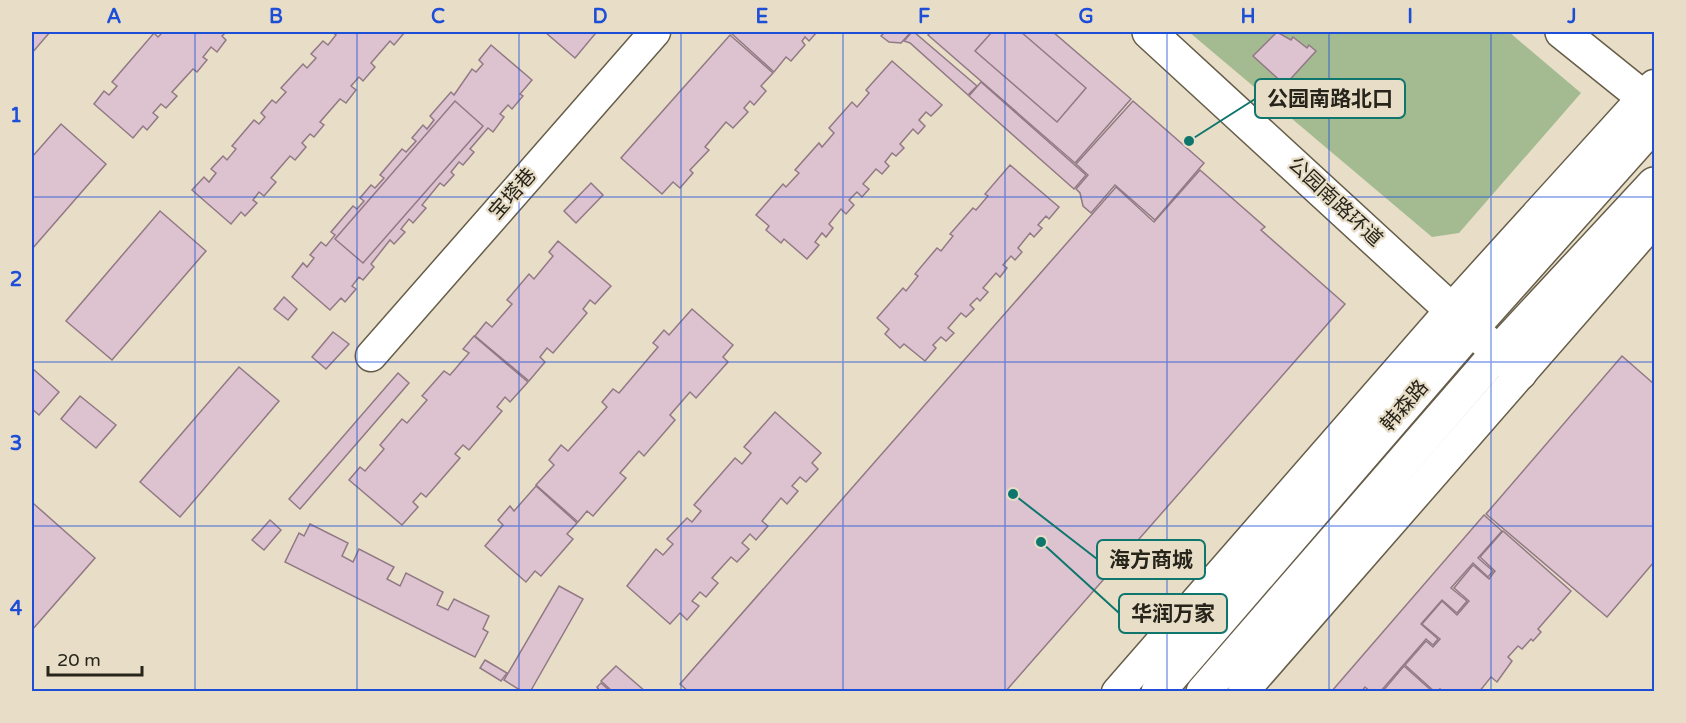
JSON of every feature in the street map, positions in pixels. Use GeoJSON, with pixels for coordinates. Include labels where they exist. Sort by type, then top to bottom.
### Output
{"type":"FeatureCollection","features":[{"type":"Feature","properties":{"kind":"main road","name":"公园南路环道"},"geometry":{"type":"LineString","coordinates":[[1149,32],[1509,362]]}},
{"type":"Feature","properties":{"kind":"main road"},"geometry":{"type":"LineString","coordinates":[[1562,32],[1651,103]]}},
{"type":"Feature","properties":{"kind":"main road","name":"韩森路"},"geometry":{"type":"LineString","coordinates":[[1158,692],[1462,318],[1651,103]]}},
{"type":"Feature","properties":{"kind":"main road","name":"韩森路"},"geometry":{"type":"LineString","coordinates":[[1203,692],[1509,362],[1654,184]]}},
{"type":"Feature","properties":{"kind":"street","name":"宝塔巷"},"geometry":{"type":"LineString","coordinates":[[371,356],[655,32]]}},
{"type":"Feature","properties":{"kind":"street"},"geometry":{"type":"LineString","coordinates":[[1243,692],[1509,362],[1654,221]]}},
{"type":"Feature","properties":{"kind":"street"},"geometry":{"type":"LineString","coordinates":[[1117,692],[1462,318]]}},
{"type":"Feature","properties":{"kind":"green space"},"geometry":{"type":"Polygon","coordinates":[[[1189,32],[1509,32],[1581,93],[1459,233],[1432,237],[1189,32]]]}},
{"type":"Feature","properties":{"kind":"building"},"geometry":{"type":"Polygon","coordinates":[[[32,32],[50,32],[32,53],[32,32]]]}},
{"type":"Feature","properties":{"kind":"building"},"geometry":{"type":"Polygon","coordinates":[[[163,32],[226,32],[222,36],[226,40],[217,52],[211,47],[203,57],[207,60],[197,72],[193,69],[172,92],[177,96],[166,108],[161,104],[153,113],[158,117],[147,130],[143,126],[133,138],[94,104],[104,91],[109,95],[117,86],[112,82],[154,33],[158,37],[163,32]]]}},
{"type":"Feature","properties":{"kind":"building"},"geometry":{"type":"Polygon","coordinates":[[[332,32],[405,32],[394,45],[390,41],[371,63],[375,67],[363,81],[359,77],[351,86],[356,90],[346,103],[340,99],[320,122],[324,125],[314,137],[310,134],[302,143],[306,147],[295,160],[290,156],[271,178],[276,182],[264,196],[259,192],[253,200],[257,203],[245,216],[241,212],[231,224],[192,190],[204,177],[209,182],[216,173],[211,169],[223,156],[227,160],[236,149],[232,146],[254,120],[259,124],[265,117],[261,113],[272,100],[276,103],[286,92],[281,88],[303,64],[307,68],[316,58],[311,54],[323,41],[328,45],[336,35],[332,32]]]}},
{"type":"Feature","properties":{"kind":"building"},"geometry":{"type":"Polygon","coordinates":[[[545,32],[592,32],[595,34],[575,58],[545,32]]]}},
{"type":"Feature","properties":{"kind":"building"},"geometry":{"type":"Polygon","coordinates":[[[817,32],[809,41],[805,37],[802,41],[805,45],[791,61],[786,57],[774,72],[731,33],[817,32]]]}},
{"type":"Feature","properties":{"kind":"building"},"geometry":{"type":"Polygon","coordinates":[[[885,32],[911,32],[901,43],[889,42],[881,36],[885,32]]]}},
{"type":"Feature","properties":{"kind":"building"},"geometry":{"type":"Polygon","coordinates":[[[912,32],[977,86],[968,95],[910,43],[904,41],[912,32]]]}},
{"type":"Feature","properties":{"kind":"building"},"geometry":{"type":"Polygon","coordinates":[[[931,32],[1053,32],[1131,99],[1075,163],[928,35],[931,32]]]}},
{"type":"Feature","properties":{"kind":"building"},"geometry":{"type":"Polygon","coordinates":[[[992,32],[1021,32],[1086,88],[1057,122],[975,51],[992,32]]]}},
{"type":"Feature","properties":{"kind":"building"},"geometry":{"type":"Polygon","coordinates":[[[1277,32],[1291,40],[1293,37],[1307,48],[1309,45],[1316,51],[1285,85],[1253,56],[1277,32]]]}},
{"type":"Feature","properties":{"kind":"building"},"geometry":{"type":"Polygon","coordinates":[[[730,35],[773,73],[761,86],[766,91],[754,105],[750,101],[744,108],[748,112],[733,128],[726,122],[705,147],[709,150],[690,170],[693,173],[680,188],[673,182],[662,194],[621,158],[730,35]]]}},
{"type":"Feature","properties":{"kind":"building"},"geometry":{"type":"Polygon","coordinates":[[[491,45],[532,80],[520,94],[523,96],[512,109],[508,105],[500,114],[504,117],[493,132],[488,128],[470,149],[474,152],[463,165],[459,162],[451,172],[454,175],[444,186],[440,183],[422,205],[426,208],[413,223],[409,219],[401,229],[405,232],[394,244],[390,240],[371,264],[374,267],[363,280],[359,277],[352,286],[356,289],[345,302],[341,298],[330,310],[292,277],[303,263],[307,267],[314,258],[310,255],[321,242],[326,246],[335,235],[331,232],[353,206],[357,209],[364,201],[360,198],[371,185],[375,188],[384,178],[380,175],[402,149],[406,152],[416,141],[412,138],[423,125],[427,129],[434,120],[430,116],[451,92],[454,95],[472,69],[476,72],[483,64],[479,60],[491,45]]]}},
{"type":"Feature","properties":{"kind":"building"},"geometry":{"type":"Polygon","coordinates":[[[892,61],[942,105],[931,116],[926,112],[919,120],[925,126],[918,134],[913,129],[900,144],[904,148],[896,156],[892,153],[885,162],[889,166],[882,174],[876,169],[863,184],[869,189],[862,197],[857,192],[849,200],[854,205],[846,214],[841,209],[829,224],[833,228],[826,237],[822,233],[815,242],[819,245],[807,259],[784,239],[781,243],[766,230],[769,226],[756,215],[783,184],[786,187],[799,173],[795,170],[819,143],[822,147],[834,133],[829,128],[852,102],[857,107],[869,93],[866,90],[892,61]]]}},
{"type":"Feature","properties":{"kind":"building"},"geometry":{"type":"Polygon","coordinates":[[[981,82],[1086,175],[1074,189],[969,96],[981,82]]]}},
{"type":"Feature","properties":{"kind":"building"},"geometry":{"type":"Polygon","coordinates":[[[455,101],[483,126],[363,263],[335,239],[455,101]]]}},
{"type":"Feature","properties":{"kind":"building"},"geometry":{"type":"Polygon","coordinates":[[[1133,101],[1204,163],[1155,220],[1115,185],[1091,213],[1083,206],[1080,193],[1076,189],[1088,175],[1076,164],[1133,101]]]}},
{"type":"Feature","properties":{"kind":"building"},"geometry":{"type":"Polygon","coordinates":[[[61,124],[106,164],[32,249],[32,157],[61,124]]]}},
{"type":"Feature","properties":{"kind":"building"},"geometry":{"type":"Polygon","coordinates":[[[1010,165],[1059,207],[1049,219],[1046,216],[1038,225],[1042,228],[1034,237],[1030,233],[1018,248],[1022,252],[1015,260],[1011,256],[1003,265],[1007,268],[1000,277],[996,273],[983,288],[988,292],[980,301],[977,298],[970,305],[974,309],[966,317],[961,313],[948,328],[954,333],[946,341],[941,337],[933,345],[936,348],[925,361],[904,344],[900,348],[885,334],[889,329],[877,318],[903,288],[906,291],[918,276],[915,274],[937,248],[941,251],[953,236],[950,234],[973,208],[976,210],[988,196],[985,194],[1010,165]]]}},
{"type":"Feature","properties":{"kind":"building"},"geometry":{"type":"Polygon","coordinates":[[[1200,170],[1265,227],[1261,230],[1345,304],[1005,692],[689,692],[680,684],[1116,187],[1154,222],[1200,170]]]}},
{"type":"Feature","properties":{"kind":"building"},"geometry":{"type":"Polygon","coordinates":[[[591,183],[603,195],[576,223],[564,211],[591,183]]]}},
{"type":"Feature","properties":{"kind":"building"},"geometry":{"type":"Polygon","coordinates":[[[160,211],[206,251],[112,360],[66,321],[160,211]]]}},
{"type":"Feature","properties":{"kind":"building"},"geometry":{"type":"Polygon","coordinates":[[[558,241],[611,286],[595,304],[590,300],[583,309],[587,313],[553,353],[547,348],[540,357],[545,362],[529,381],[475,336],[486,322],[492,327],[512,304],[507,300],[529,274],[534,279],[553,256],[549,252],[558,241]]]}},
{"type":"Feature","properties":{"kind":"building"},"geometry":{"type":"Polygon","coordinates":[[[284,297],[297,309],[288,320],[274,309],[284,297]]]}},
{"type":"Feature","properties":{"kind":"building"},"geometry":{"type":"Polygon","coordinates":[[[692,309],[733,345],[723,357],[728,362],[696,398],[690,392],[670,415],[675,420],[644,456],[639,451],[620,473],[626,478],[593,516],[587,511],[578,522],[536,485],[554,465],[549,460],[561,445],[568,451],[607,407],[602,402],[613,389],[619,393],[658,347],[653,343],[664,330],[669,335],[692,309]]]}},
{"type":"Feature","properties":{"kind":"building"},"geometry":{"type":"Polygon","coordinates":[[[333,332],[349,344],[326,369],[312,357],[333,332]]]}},
{"type":"Feature","properties":{"kind":"building"},"geometry":{"type":"Polygon","coordinates":[[[474,336],[528,382],[510,402],[505,397],[497,407],[502,411],[469,450],[463,445],[455,454],[460,458],[426,497],[421,493],[413,502],[418,507],[402,525],[349,480],[360,467],[365,471],[384,449],[380,445],[402,419],[407,423],[427,400],[422,396],[444,371],[450,375],[469,353],[463,349],[474,336]]]}},
{"type":"Feature","properties":{"kind":"building"},"geometry":{"type":"Polygon","coordinates":[[[1622,356],[1654,384],[1654,562],[1607,617],[1486,514],[1622,356]]]}},
{"type":"Feature","properties":{"kind":"building"},"geometry":{"type":"Polygon","coordinates":[[[239,367],[279,401],[180,517],[140,482],[239,367]]]}},
{"type":"Feature","properties":{"kind":"building"},"geometry":{"type":"Polygon","coordinates":[[[32,368],[59,392],[39,415],[32,409],[32,368]]]}},
{"type":"Feature","properties":{"kind":"building"},"geometry":{"type":"Polygon","coordinates":[[[398,373],[409,383],[300,509],[289,499],[398,373]]]}},
{"type":"Feature","properties":{"kind":"building"},"geometry":{"type":"Polygon","coordinates":[[[80,396],[116,425],[96,448],[61,419],[80,396]]]}},
{"type":"Feature","properties":{"kind":"building"},"geometry":{"type":"Polygon","coordinates":[[[775,412],[821,453],[812,463],[818,469],[806,482],[800,477],[792,486],[798,491],[787,504],[781,498],[762,521],[768,526],[756,540],[750,534],[742,543],[749,549],[737,562],[731,557],[712,578],[718,583],[706,597],[700,592],[692,601],[699,606],[687,620],[680,613],[670,624],[627,586],[656,549],[663,555],[673,544],[667,539],[687,518],[692,522],[701,511],[694,505],[735,458],[742,464],[751,453],[744,447],[775,412]]]}},
{"type":"Feature","properties":{"kind":"building"},"geometry":{"type":"Polygon","coordinates":[[[536,486],[577,523],[567,534],[573,539],[541,576],[535,571],[526,582],[485,546],[503,525],[498,520],[510,506],[514,511],[536,486]]]}},
{"type":"Feature","properties":{"kind":"building"},"geometry":{"type":"Polygon","coordinates":[[[34,504],[95,558],[32,630],[32,506],[34,504]]]}},
{"type":"Feature","properties":{"kind":"building"},"geometry":{"type":"Polygon","coordinates":[[[1484,515],[1502,531],[1478,558],[1493,571],[1488,577],[1473,563],[1451,588],[1467,601],[1457,613],[1442,600],[1421,624],[1438,639],[1433,645],[1426,639],[1380,692],[1371,692],[1365,687],[1361,692],[1331,692],[1484,515]]]}},
{"type":"Feature","properties":{"kind":"building"},"geometry":{"type":"Polygon","coordinates":[[[270,520],[281,530],[264,550],[252,540],[270,520]]]}},
{"type":"Feature","properties":{"kind":"building"},"geometry":{"type":"Polygon","coordinates":[[[310,524],[348,543],[342,556],[353,562],[359,549],[394,567],[387,579],[400,586],[406,573],[443,592],[437,605],[448,610],[454,599],[489,616],[483,629],[488,632],[475,657],[285,562],[299,533],[304,536],[310,524]]]}},
{"type":"Feature","properties":{"kind":"building"},"geometry":{"type":"Polygon","coordinates":[[[1503,531],[1571,591],[1538,629],[1541,632],[1533,641],[1531,639],[1522,649],[1518,646],[1508,657],[1512,661],[1497,682],[1491,677],[1479,692],[1443,692],[1440,689],[1435,692],[1405,665],[1426,641],[1433,647],[1440,639],[1422,624],[1442,601],[1457,615],[1469,601],[1454,588],[1473,565],[1489,579],[1495,571],[1480,557],[1503,531]]]}},
{"type":"Feature","properties":{"kind":"building"},"geometry":{"type":"Polygon","coordinates":[[[559,586],[583,599],[530,692],[523,692],[504,680],[559,586]]]}},
{"type":"Feature","properties":{"kind":"building"},"geometry":{"type":"Polygon","coordinates":[[[485,660],[507,673],[501,681],[480,668],[485,660]]]}},
{"type":"Feature","properties":{"kind":"building"},"geometry":{"type":"Polygon","coordinates":[[[616,666],[646,692],[613,692],[601,681],[616,666]]]}},
{"type":"Feature","properties":{"kind":"building"},"geometry":{"type":"Polygon","coordinates":[[[1404,666],[1433,692],[1382,692],[1404,666]]]}},
{"type":"Feature","properties":{"kind":"building"},"geometry":{"type":"Polygon","coordinates":[[[601,683],[611,692],[600,692],[597,687],[601,683]]]}},
{"type":"Feature","properties":{"kind":"place","name":"公园南路北口"},"geometry":{"type":"Point","coordinates":[1189,141]}},
{"type":"Feature","properties":{"kind":"place","name":"海方商城"},"geometry":{"type":"Point","coordinates":[1013,494]}},
{"type":"Feature","properties":{"kind":"place","name":"华润万家"},"geometry":{"type":"Point","coordinates":[1041,542]}}]}
